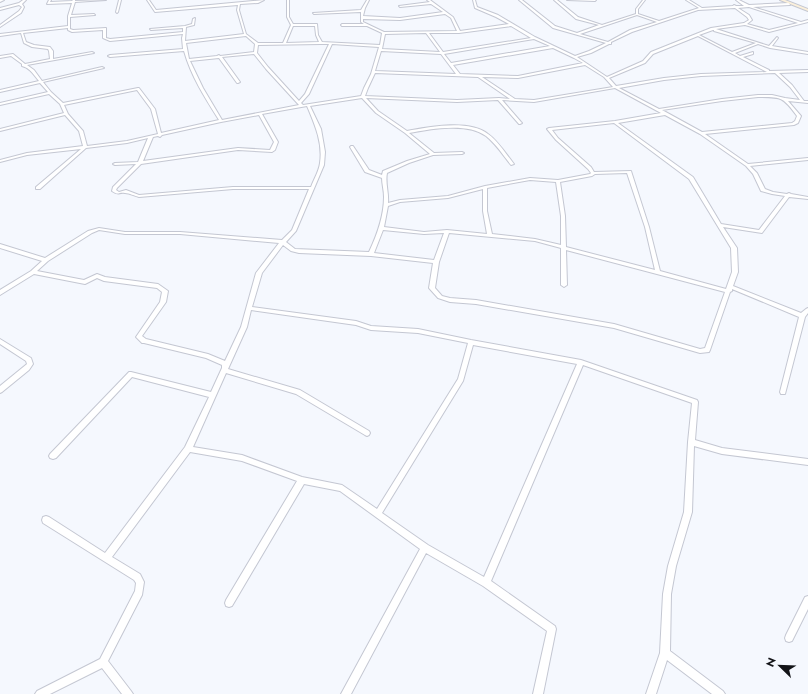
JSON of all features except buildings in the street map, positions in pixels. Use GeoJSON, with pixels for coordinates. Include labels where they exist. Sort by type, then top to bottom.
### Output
{"type":"FeatureCollection","features":[{"type":"Feature","properties":{"kind":"street"},"geometry":{"type":"LineString","coordinates":[[0,9],[20,4],[24,0]]}},
{"type":"Feature","properties":{"kind":"street"},"geometry":{"type":"LineString","coordinates":[[50,0],[48,2],[51,4],[73,1],[105,0]]}},
{"type":"Feature","properties":{"kind":"street"},"geometry":{"type":"LineString","coordinates":[[117,12],[120,0]]}},
{"type":"Feature","properties":{"kind":"street"},"geometry":{"type":"LineString","coordinates":[[148,0],[155,11],[260,2],[263,0]]}},
{"type":"Feature","properties":{"kind":"street"},"geometry":{"type":"LineString","coordinates":[[284,44],[292,25],[288,17],[288,0]]}},
{"type":"Feature","properties":{"kind":"street"},"geometry":{"type":"LineString","coordinates":[[368,0],[362,11],[362,22],[384,34],[459,32],[511,25]]}},
{"type":"Feature","properties":{"kind":"street"},"geometry":{"type":"LineString","coordinates":[[428,0],[454,21],[459,32]]}},
{"type":"Feature","properties":{"kind":"street"},"geometry":{"type":"LineString","coordinates":[[474,0],[476,7],[479,9],[497,16],[534,38],[575,57],[607,78],[615,87],[701,133],[747,165],[755,173],[763,190],[772,193],[788,194],[808,198]]}},
{"type":"Feature","properties":{"kind":"street"},"geometry":{"type":"LineString","coordinates":[[520,0],[551,25],[576,34],[610,43]]}},
{"type":"Feature","properties":{"kind":"street"},"geometry":{"type":"LineString","coordinates":[[555,0],[577,18],[601,25]]}},
{"type":"Feature","properties":{"kind":"street"},"geometry":{"type":"LineString","coordinates":[[568,0],[595,0]]}},
{"type":"Feature","properties":{"kind":"street"},"geometry":{"type":"LineString","coordinates":[[637,14],[637,9],[644,0]]}},
{"type":"Feature","properties":{"kind":"street"},"geometry":{"type":"LineString","coordinates":[[687,0],[702,9]]}},
{"type":"Feature","properties":{"kind":"street"},"geometry":{"type":"LineString","coordinates":[[737,0],[745,6],[801,23]]}},
{"type":"Feature","properties":{"kind":"street"},"geometry":{"type":"LineString","coordinates":[[782,0],[808,10]]}},
{"type":"Feature","properties":{"kind":"street"},"geometry":{"type":"LineString","coordinates":[[73,1],[68,16],[69,29],[72,31],[105,29],[104,38],[107,40],[184,32]]}},
{"type":"Feature","properties":{"kind":"street"},"geometry":{"type":"LineString","coordinates":[[400,6],[432,3]]}},
{"type":"Feature","properties":{"kind":"street"},"geometry":{"type":"LineString","coordinates":[[0,26],[20,12],[23,7],[20,4]]}},
{"type":"Feature","properties":{"kind":"street"},"geometry":{"type":"LineString","coordinates":[[239,4],[238,10],[246,35],[257,44],[321,43],[442,53],[534,38]]}},
{"type":"Feature","properties":{"kind":"street"},"geometry":{"type":"LineString","coordinates":[[575,57],[610,43],[631,31],[658,21],[702,9],[790,4]]}},
{"type":"Feature","properties":{"kind":"street"},"geometry":{"type":"LineString","coordinates":[[607,78],[644,62],[652,54],[712,30],[745,24],[751,20],[734,6]]}},
{"type":"Feature","properties":{"kind":"street"},"geometry":{"type":"LineString","coordinates":[[314,13],[362,11]]}},
{"type":"Feature","properties":{"kind":"street"},"geometry":{"type":"LineString","coordinates":[[362,17],[400,19],[445,13]]}},
{"type":"Feature","properties":{"kind":"street"},"geometry":{"type":"LineString","coordinates":[[68,16],[94,14]]}},
{"type":"Feature","properties":{"kind":"street"},"geometry":{"type":"LineString","coordinates":[[576,34],[637,14],[658,21]]}},
{"type":"Feature","properties":{"kind":"street"},"geometry":{"type":"LineString","coordinates":[[151,29],[186,26],[193,24],[194,19]]}},
{"type":"Feature","properties":{"kind":"street"},"geometry":{"type":"LineString","coordinates":[[745,24],[766,31],[808,21]]}},
{"type":"Feature","properties":{"kind":"street"},"geometry":{"type":"LineString","coordinates":[[292,25],[316,25],[317,35],[321,43]]}},
{"type":"Feature","properties":{"kind":"street"},"geometry":{"type":"LineString","coordinates":[[342,25],[366,25]]}},
{"type":"Feature","properties":{"kind":"street"},"geometry":{"type":"LineString","coordinates":[[186,26],[184,32],[185,50],[200,86],[221,121]]}},
{"type":"Feature","properties":{"kind":"street"},"geometry":{"type":"LineString","coordinates":[[1,34],[69,27]]}},
{"type":"Feature","properties":{"kind":"street"},"geometry":{"type":"LineString","coordinates":[[712,30],[770,47],[808,53]]}},
{"type":"Feature","properties":{"kind":"street"},"geometry":{"type":"LineString","coordinates":[[22,33],[25,42],[33,46],[49,48],[51,51],[51,58]]}},
{"type":"Feature","properties":{"kind":"street"},"geometry":{"type":"LineString","coordinates":[[427,33],[459,75]]}},
{"type":"Feature","properties":{"kind":"street"},"geometry":{"type":"LineString","coordinates":[[363,97],[363,92],[373,72],[381,48],[384,34]]}},
{"type":"Feature","properties":{"kind":"street"},"geometry":{"type":"LineString","coordinates":[[185,42],[246,35]]}},
{"type":"Feature","properties":{"kind":"street"},"geometry":{"type":"LineString","coordinates":[[700,36],[769,72]]}},
{"type":"Feature","properties":{"kind":"street"},"geometry":{"type":"LineString","coordinates":[[770,47],[777,38]]}},
{"type":"Feature","properties":{"kind":"street"},"geometry":{"type":"LineString","coordinates":[[255,52],[257,44]]}},
{"type":"Feature","properties":{"kind":"street"},"geometry":{"type":"LineString","coordinates":[[303,104],[331,44]]}},
{"type":"Feature","properties":{"kind":"street"},"geometry":{"type":"LineString","coordinates":[[732,53],[758,44]]}},
{"type":"Feature","properties":{"kind":"street"},"geometry":{"type":"LineString","coordinates":[[450,64],[552,47]]}},
{"type":"Feature","properties":{"kind":"street"},"geometry":{"type":"LineString","coordinates":[[110,56],[185,50]]}},
{"type":"Feature","properties":{"kind":"street"},"geometry":{"type":"LineString","coordinates":[[799,51],[799,56]]}},
{"type":"Feature","properties":{"kind":"street"},"geometry":{"type":"LineString","coordinates":[[106,558],[188,449],[244,327],[259,273],[283,242],[294,231],[322,165],[323,152],[319,129],[303,104],[267,68],[255,52]]}},
{"type":"Feature","properties":{"kind":"street"},"geometry":{"type":"LineString","coordinates":[[189,60],[255,52]]}},
{"type":"Feature","properties":{"kind":"street"},"geometry":{"type":"LineString","coordinates":[[23,64],[51,58],[92,53]]}},
{"type":"Feature","properties":{"kind":"street"},"geometry":{"type":"LineString","coordinates":[[740,57],[752,53]]}},
{"type":"Feature","properties":{"kind":"street"},"geometry":{"type":"LineString","coordinates":[[0,57],[12,55],[33,71],[40,82],[62,104],[66,114],[81,131],[85,147]]}},
{"type":"Feature","properties":{"kind":"street"},"geometry":{"type":"LineString","coordinates":[[219,56],[238,82]]}},
{"type":"Feature","properties":{"kind":"street"},"geometry":{"type":"LineString","coordinates":[[373,72],[518,77],[585,64]]}},
{"type":"Feature","properties":{"kind":"street"},"geometry":{"type":"LineString","coordinates":[[0,91],[102,68]]}},
{"type":"Feature","properties":{"kind":"street"},"geometry":{"type":"LineString","coordinates":[[0,161],[27,154],[151,138],[221,121],[261,115],[303,104],[363,97],[534,101],[615,87],[701,75],[808,71]]}},
{"type":"Feature","properties":{"kind":"street"},"geometry":{"type":"LineString","coordinates":[[776,72],[791,86],[802,101]]}},
{"type":"Feature","properties":{"kind":"street"},"geometry":{"type":"LineString","coordinates":[[478,75],[514,100]]}},
{"type":"Feature","properties":{"kind":"street"},"geometry":{"type":"LineString","coordinates":[[62,104],[138,89],[153,109],[160,136]]}},
{"type":"Feature","properties":{"kind":"street"},"geometry":{"type":"LineString","coordinates":[[0,104],[50,93]]}},
{"type":"Feature","properties":{"kind":"street"},"geometry":{"type":"LineString","coordinates":[[658,110],[709,102],[768,96],[808,102]]}},
{"type":"Feature","properties":{"kind":"street"},"geometry":{"type":"LineString","coordinates":[[363,97],[382,115],[434,154]]}},
{"type":"Feature","properties":{"kind":"street"},"geometry":{"type":"LineString","coordinates":[[701,133],[797,122],[799,116],[783,98]]}},
{"type":"Feature","properties":{"kind":"street"},"geometry":{"type":"LineString","coordinates":[[499,99],[520,123]]}},
{"type":"Feature","properties":{"kind":"street"},"geometry":{"type":"LineString","coordinates":[[0,130],[66,114]]}},
{"type":"Feature","properties":{"kind":"street"},"geometry":{"type":"LineString","coordinates":[[593,173],[549,129],[615,122],[664,114]]}},
{"type":"Feature","properties":{"kind":"street"},"geometry":{"type":"LineString","coordinates":[[115,164],[140,164],[238,149],[271,151],[273,150],[276,142],[261,115]]}},
{"type":"Feature","properties":{"kind":"street"},"geometry":{"type":"LineString","coordinates":[[447,231],[436,262],[432,288],[440,296],[450,300],[476,302],[614,326],[700,351],[707,350],[735,272],[734,248],[691,178],[615,122]]}},
{"type":"Feature","properties":{"kind":"street"},"geometry":{"type":"LineString","coordinates":[[406,132],[428,129],[474,128],[484,132],[512,164]]}},
{"type":"Feature","properties":{"kind":"street"},"geometry":{"type":"LineString","coordinates":[[151,138],[140,164],[115,188],[114,191],[118,193],[126,191],[139,196],[226,188],[313,188]]}},
{"type":"Feature","properties":{"kind":"street"},"geometry":{"type":"LineString","coordinates":[[38,188],[85,147]]}},
{"type":"Feature","properties":{"kind":"street"},"geometry":{"type":"LineString","coordinates":[[352,147],[367,171],[384,176]]}},
{"type":"Feature","properties":{"kind":"street"},"geometry":{"type":"LineString","coordinates":[[371,254],[382,228],[386,205],[385,172],[394,167],[434,154],[462,152]]}},
{"type":"Feature","properties":{"kind":"street"},"geometry":{"type":"LineString","coordinates":[[747,165],[808,159]]}},
{"type":"Feature","properties":{"kind":"street"},"geometry":{"type":"LineString","coordinates":[[386,205],[400,201],[448,196],[485,187],[530,179],[558,181],[592,175],[593,173],[629,172],[647,227],[658,272]]}},
{"type":"Feature","properties":{"kind":"street"},"geometry":{"type":"LineString","coordinates":[[558,181],[563,216],[564,285]]}},
{"type":"Feature","properties":{"kind":"street"},"geometry":{"type":"LineString","coordinates":[[485,187],[485,211],[490,234]]}},
{"type":"Feature","properties":{"kind":"street"},"geometry":{"type":"LineString","coordinates":[[721,225],[760,232],[788,194]]}},
{"type":"Feature","properties":{"kind":"street"},"geometry":{"type":"LineString","coordinates":[[382,228],[424,233],[447,231],[490,234],[535,240],[730,289],[802,316]]}},
{"type":"Feature","properties":{"kind":"street"},"geometry":{"type":"LineString","coordinates":[[0,293],[33,272],[46,260],[90,232],[99,229],[126,233],[180,233],[283,242],[293,250],[299,251],[371,254],[436,262]]}},
{"type":"Feature","properties":{"kind":"street"},"geometry":{"type":"LineString","coordinates":[[0,246],[46,260]]}},
{"type":"Feature","properties":{"kind":"street"},"geometry":{"type":"LineString","coordinates":[[33,272],[85,282],[97,276],[104,279],[158,286],[165,291],[163,302],[139,337],[144,340],[208,356],[225,364],[225,370]]}},
{"type":"Feature","properties":{"kind":"street"},"geometry":{"type":"LineString","coordinates":[[249,308],[356,323],[371,328],[418,331],[581,362],[696,402],[691,442],[688,512],[672,566],[668,594],[664,654],[651,694]]}},
{"type":"Feature","properties":{"kind":"street"},"geometry":{"type":"LineString","coordinates":[[782,392],[802,316],[808,310]]}},
{"type":"Feature","properties":{"kind":"street"},"geometry":{"type":"LineString","coordinates":[[0,342],[29,360],[30,364],[0,390]]}},
{"type":"Feature","properties":{"kind":"street"},"geometry":{"type":"LineString","coordinates":[[378,513],[461,379],[471,342]]}},
{"type":"Feature","properties":{"kind":"street"},"geometry":{"type":"LineString","coordinates":[[486,583],[581,362]]}},
{"type":"Feature","properties":{"kind":"street"},"geometry":{"type":"LineString","coordinates":[[225,370],[298,392],[367,433]]}},
{"type":"Feature","properties":{"kind":"street"},"geometry":{"type":"LineString","coordinates":[[53,456],[130,374],[212,395]]}},
{"type":"Feature","properties":{"kind":"street"},"geometry":{"type":"LineString","coordinates":[[691,442],[722,451],[808,462]]}},
{"type":"Feature","properties":{"kind":"street"},"geometry":{"type":"LineString","coordinates":[[188,449],[242,458],[302,480],[342,488],[425,548],[486,583],[552,629],[538,694]]}},
{"type":"Feature","properties":{"kind":"street"},"geometry":{"type":"LineString","coordinates":[[229,603],[302,480]]}},
{"type":"Feature","properties":{"kind":"street"},"geometry":{"type":"LineString","coordinates":[[40,694],[103,662],[139,592],[140,582],[137,577],[46,520]]}},
{"type":"Feature","properties":{"kind":"street"},"geometry":{"type":"LineString","coordinates":[[346,694],[425,548]]}},
{"type":"Feature","properties":{"kind":"street"},"geometry":{"type":"LineString","coordinates":[[789,638],[808,600]]}},
{"type":"Feature","properties":{"kind":"street"},"geometry":{"type":"LineString","coordinates":[[664,654],[720,694]]}},
{"type":"Feature","properties":{"kind":"street"},"geometry":{"type":"LineString","coordinates":[[103,662],[128,694]]}}]}
